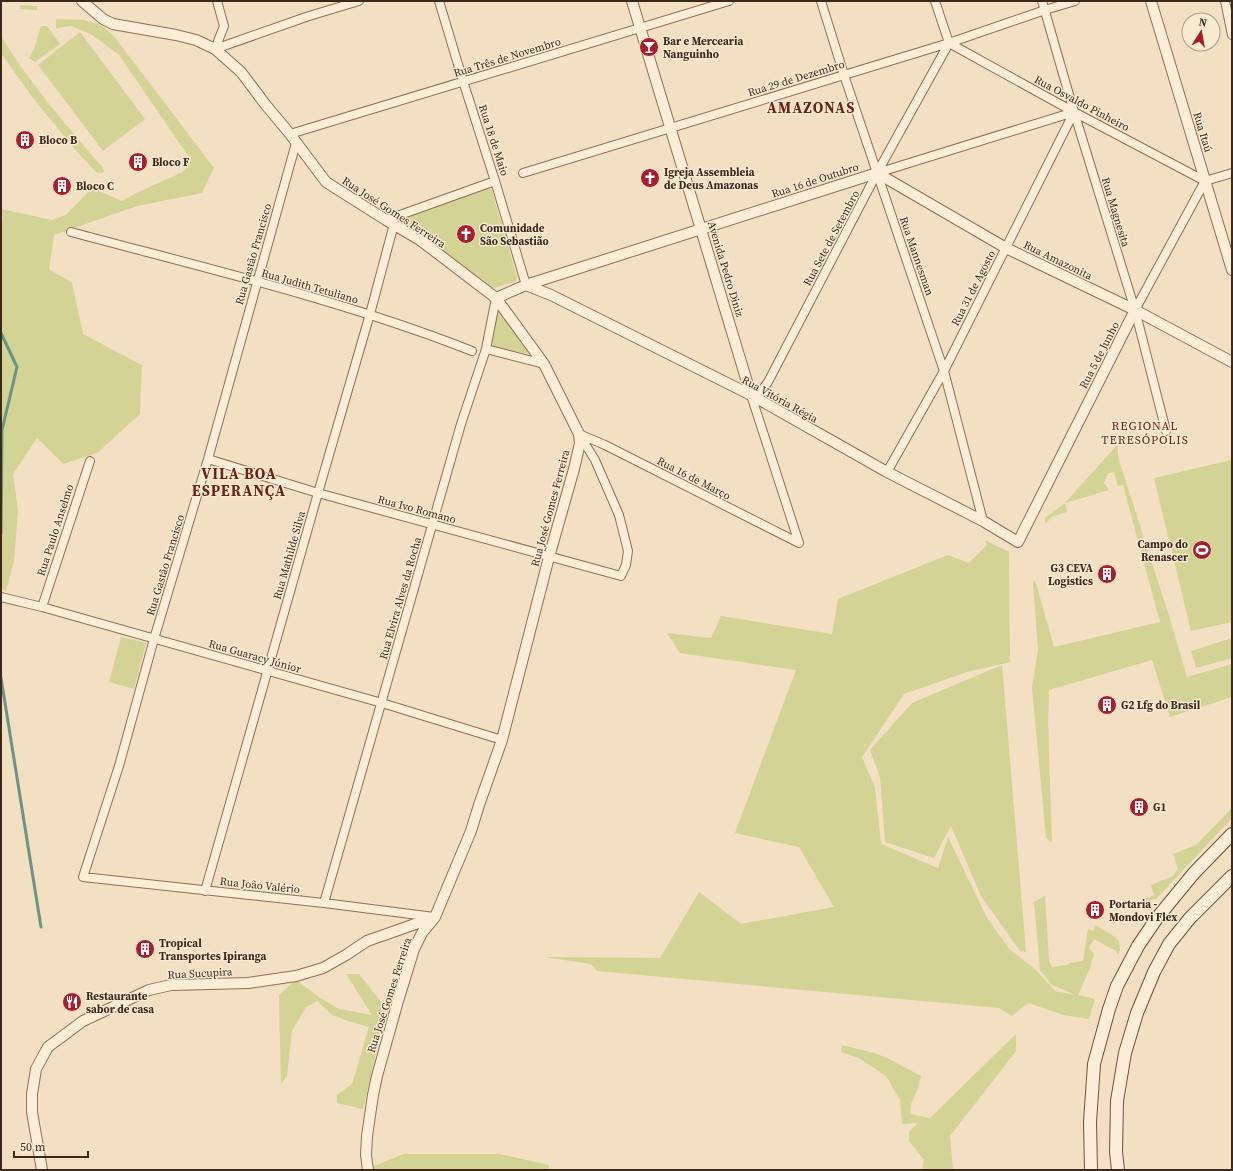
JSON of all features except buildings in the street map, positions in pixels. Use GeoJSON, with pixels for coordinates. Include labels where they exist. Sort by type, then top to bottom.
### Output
{"type":"FeatureCollection","features":[{"type":"Feature","properties":{"kind":"main road"},"geometry":{"type":"LineString","coordinates":[[1091,1170],[1090,1122],[1094,1064],[1117,986],[1138,946],[1157,918],[1194,873],[1232,834]]}},
{"type":"Feature","properties":{"kind":"main road"},"geometry":{"type":"LineString","coordinates":[[1118,1170],[1116,1152],[1117,1101],[1125,1053],[1137,1013],[1154,972],[1169,944],[1190,918],[1232,876]]}},
{"type":"Feature","properties":{"kind":"street","name":"Rua José Gomes Ferreira"},"geometry":{"type":"LineString","coordinates":[[82,1],[103,19],[113,24],[189,38],[215,49],[241,72],[326,182],[420,240],[496,298],[544,364],[579,434],[579,451],[549,558],[502,740],[471,832],[435,917],[422,933],[414,949],[398,1000],[377,1076],[366,1136],[368,1170]]}},
{"type":"Feature","properties":{"kind":"street"},"geometry":{"type":"LineString","coordinates":[[215,49],[224,26],[217,1]]}},
{"type":"Feature","properties":{"kind":"street"},"geometry":{"type":"LineString","coordinates":[[215,49],[309,16],[359,1]]}},
{"type":"Feature","properties":{"kind":"street","name":"Rua 18 de Maio"},"geometry":{"type":"LineString","coordinates":[[439,1],[526,285]]}},
{"type":"Feature","properties":{"kind":"street","name":"Avenida Pedro Diniz"},"geometry":{"type":"LineString","coordinates":[[632,1],[751,395],[799,542]]}},
{"type":"Feature","properties":{"kind":"street","name":"Rua Três de Novembro"},"geometry":{"type":"LineString","coordinates":[[290,134],[729,1]]}},
{"type":"Feature","properties":{"kind":"street","name":"Rua Mannesman"},"geometry":{"type":"LineString","coordinates":[[821,1],[844,75],[944,371],[983,521]]}},
{"type":"Feature","properties":{"kind":"street"},"geometry":{"type":"LineString","coordinates":[[935,1],[949,43]]}},
{"type":"Feature","properties":{"kind":"street","name":"Rua Magnesita"},"geometry":{"type":"LineString","coordinates":[[1042,1],[1074,112],[1135,310],[1166,431]]}},
{"type":"Feature","properties":{"kind":"street","name":"Rua 29 de Dezembro"},"geometry":{"type":"LineString","coordinates":[[523,173],[949,43],[1075,1]]}},
{"type":"Feature","properties":{"kind":"street","name":"Rua Itaú"},"geometry":{"type":"LineString","coordinates":[[1151,1],[1232,270]]}},
{"type":"Feature","properties":{"kind":"street"},"geometry":{"type":"LineString","coordinates":[[1225,1],[1232,35]]}},
{"type":"Feature","properties":{"kind":"street","name":"Rua Osvaldo Pinheiro"},"geometry":{"type":"LineString","coordinates":[[949,43],[1074,112],[1205,181]]}},
{"type":"Feature","properties":{"kind":"street","name":"Rua Sete de Setembro"},"geometry":{"type":"LineString","coordinates":[[751,395],[762,390],[768,382],[877,173],[949,43]]}},
{"type":"Feature","properties":{"kind":"street","name":"Rua 16 de Outubro"},"geometry":{"type":"LineString","coordinates":[[496,298],[526,285],[1074,112]]}},
{"type":"Feature","properties":{"kind":"street","name":"Rua 31 de Agosto"},"geometry":{"type":"LineString","coordinates":[[887,472],[944,371],[1074,112]]}},
{"type":"Feature","properties":{"kind":"street","name":"Rua Gastão Francisco"},"geometry":{"type":"LineString","coordinates":[[83,877],[120,766],[154,639],[208,459],[296,143]]}},
{"type":"Feature","properties":{"kind":"street","name":"Rua Amazonita"},"geometry":{"type":"LineString","coordinates":[[877,173],[1006,248],[1135,310],[1232,362]]}},
{"type":"Feature","properties":{"kind":"street"},"geometry":{"type":"LineString","coordinates":[[1205,181],[1232,173]]}},
{"type":"Feature","properties":{"kind":"street"},"geometry":{"type":"LineString","coordinates":[[390,222],[495,180]]}},
{"type":"Feature","properties":{"kind":"street","name":"Rua 5 de Junho"},"geometry":{"type":"LineString","coordinates":[[1018,542],[1135,310],[1205,181]]}},
{"type":"Feature","properties":{"kind":"street","name":"Rua Mathilde Silva"},"geometry":{"type":"LineString","coordinates":[[205,891],[370,314],[390,222]]}},
{"type":"Feature","properties":{"kind":"street","name":"Rua Judith Tetuliano"},"geometry":{"type":"LineString","coordinates":[[71,232],[370,314],[472,351]]}},
{"type":"Feature","properties":{"kind":"street","name":"Rua Vitória Régia"},"geometry":{"type":"LineString","coordinates":[[526,285],[551,295],[751,395],[887,472],[983,521],[1018,542]]}},
{"type":"Feature","properties":{"kind":"street","name":"Rua Elvira Alves da Rocha"},"geometry":{"type":"LineString","coordinates":[[324,903],[432,524],[468,402],[486,349],[496,298]]}},
{"type":"Feature","properties":{"kind":"street"},"geometry":{"type":"LineString","coordinates":[[486,349],[544,364]]}},
{"type":"Feature","properties":{"kind":"street","name":"Rua Ivo Romano"},"geometry":{"type":"LineString","coordinates":[[208,459],[318,493],[549,558],[621,576],[626,565],[628,551],[619,515],[595,460],[579,434]]}},
{"type":"Feature","properties":{"kind":"street","name":"Rua 16 de Março"},"geometry":{"type":"LineString","coordinates":[[579,434],[605,445],[799,542]]}},
{"type":"Feature","properties":{"kind":"street","name":"Rua Paulo Anselmo"},"geometry":{"type":"LineString","coordinates":[[42,606],[90,461]]}},
{"type":"Feature","properties":{"kind":"street","name":"Rua Guaracy Júnior"},"geometry":{"type":"LineString","coordinates":[[1,597],[42,606],[382,703],[502,740]]}},
{"type":"Feature","properties":{"kind":"street","name":"Rua João Valério"},"geometry":{"type":"LineString","coordinates":[[83,877],[324,903],[435,917]]}},
{"type":"Feature","properties":{"kind":"street","name":"Rua Sucupira"},"geometry":{"type":"LineString","coordinates":[[42,1170],[32,1112],[32,1094],[36,1069],[48,1047],[83,1021],[149,990],[172,985],[248,983],[296,976],[323,968],[367,941],[435,917]]}},
{"type":"Feature","properties":{"kind":"green space"},"geometry":{"type":"Polygon","coordinates":[[[20,5],[37,6],[37,10],[20,9],[20,5]]]}},
{"type":"Feature","properties":{"kind":"green space"},"geometry":{"type":"Polygon","coordinates":[[[56,19],[84,20],[101,25],[113,35],[214,168],[202,193],[137,206],[54,235],[49,269],[72,283],[83,334],[142,365],[140,414],[97,453],[63,464],[37,438],[13,474],[18,511],[14,561],[6,591],[1,588],[1,220],[3,217],[1,214],[1,209],[52,220],[66,215],[92,188],[122,201],[183,172],[191,160],[119,55],[91,34],[71,26],[56,28],[56,19]]]}},
{"type":"Feature","properties":{"kind":"green space"},"geometry":{"type":"Polygon","coordinates":[[[41,26],[47,26],[60,44],[35,62],[29,58],[34,49],[41,26]]]}},
{"type":"Feature","properties":{"kind":"green space"},"geometry":{"type":"Polygon","coordinates":[[[80,32],[145,119],[103,151],[38,65],[80,32]]]}},
{"type":"Feature","properties":{"kind":"green space"},"geometry":{"type":"Polygon","coordinates":[[[1,33],[2,38],[25,72],[76,137],[103,168],[104,172],[96,172],[78,153],[37,103],[1,53],[1,33]]]}},
{"type":"Feature","properties":{"kind":"green space"},"geometry":{"type":"Polygon","coordinates":[[[491,188],[517,277],[514,282],[490,289],[395,220],[397,218],[491,188]]]}},
{"type":"Feature","properties":{"kind":"green space"},"geometry":{"type":"Polygon","coordinates":[[[497,308],[532,354],[490,348],[497,308]]]}},
{"type":"Feature","properties":{"kind":"green space"},"geometry":{"type":"Polygon","coordinates":[[[1118,444],[1118,457],[1187,677],[1232,664],[1232,697],[1170,717],[1152,660],[1049,690],[1048,722],[1052,843],[1046,837],[1032,687],[1038,650],[1033,583],[1035,580],[1054,647],[1160,622],[1123,485],[1118,486],[1114,472],[1108,473],[1104,483],[1109,490],[1065,503],[1067,512],[1052,517],[1045,524],[1045,518],[1064,504],[1118,444]]]}},
{"type":"Feature","properties":{"kind":"green space","name":"Campo do Renascer"},"geometry":{"type":"Polygon","coordinates":[[[1232,460],[1232,622],[1191,631],[1154,478],[1232,460]]]}},
{"type":"Feature","properties":{"kind":"green space"},"geometry":{"type":"Polygon","coordinates":[[[985,540],[1009,552],[1010,662],[967,672],[904,694],[862,757],[875,788],[881,844],[938,868],[948,837],[986,916],[1009,949],[1035,969],[1055,991],[1076,995],[1052,985],[1040,970],[1034,902],[1045,896],[1049,961],[1052,967],[1083,961],[1088,929],[1093,931],[1096,925],[1119,941],[1120,950],[1118,954],[1116,951],[1094,939],[1089,948],[1094,954],[1090,968],[1078,995],[1095,999],[1089,1019],[1063,1015],[1028,1003],[1012,1016],[999,1008],[597,971],[591,964],[545,957],[660,958],[699,892],[741,924],[834,907],[799,847],[735,833],[796,670],[680,653],[667,633],[711,638],[721,616],[832,634],[838,599],[948,555],[969,563],[987,545],[985,540]]]}},
{"type":"Feature","properties":{"kind":"green space"},"geometry":{"type":"Polygon","coordinates":[[[121,637],[146,643],[134,689],[109,682],[121,637]]]}},
{"type":"Feature","properties":{"kind":"green space"},"geometry":{"type":"Polygon","coordinates":[[[1232,638],[1232,658],[1196,668],[1191,651],[1232,638]]]}},
{"type":"Feature","properties":{"kind":"green space"},"geometry":{"type":"Polygon","coordinates":[[[1002,665],[1026,952],[1020,951],[981,896],[951,826],[934,858],[885,842],[880,777],[870,750],[912,703],[1002,665]]]}},
{"type":"Feature","properties":{"kind":"green space"},"geometry":{"type":"Polygon","coordinates":[[[1232,808],[1232,818],[1156,899],[1130,904],[1154,895],[1151,885],[1173,876],[1178,869],[1173,854],[1196,845],[1232,808]]]}},
{"type":"Feature","properties":{"kind":"green space"},"geometry":{"type":"Polygon","coordinates":[[[346,974],[359,974],[388,1011],[379,1041],[363,1109],[337,1103],[337,1095],[352,1084],[369,1027],[332,1015],[317,1001],[306,1007],[292,1031],[287,1076],[281,1084],[279,995],[296,980],[320,998],[339,1009],[372,1015],[346,974]]]}},
{"type":"Feature","properties":{"kind":"green space"},"geometry":{"type":"Polygon","coordinates":[[[1016,1034],[1016,1051],[950,1136],[953,1170],[922,1170],[924,1160],[909,1141],[909,1132],[918,1123],[902,1124],[900,1100],[886,1076],[859,1058],[841,1052],[842,1045],[874,1053],[887,1058],[921,1076],[917,1091],[911,1104],[910,1114],[930,1118],[1016,1034]]]}},
{"type":"Feature","properties":{"kind":"green space"},"geometry":{"type":"Polygon","coordinates":[[[404,1154],[500,1154],[549,1165],[548,1170],[372,1170],[371,1167],[404,1154]]]}},
{"type":"Feature","properties":{"kind":"waterway"},"geometry":{"type":"LineString","coordinates":[[1,333],[17,367],[2,430],[1,534]]}},
{"type":"Feature","properties":{"kind":"waterway"},"geometry":{"type":"LineString","coordinates":[[1,678],[41,927]]}},
{"type":"Feature","properties":{"kind":"place","name":"Bar e Mercearia Nanguinho"},"geometry":{"type":"Point","coordinates":[649,47]}},
{"type":"Feature","properties":{"kind":"place","name":"Bloco B"},"geometry":{"type":"Point","coordinates":[25,140]}},
{"type":"Feature","properties":{"kind":"place","name":"Bloco F"},"geometry":{"type":"Point","coordinates":[138,162]}},
{"type":"Feature","properties":{"kind":"place","name":"Igreja Assembleia de Deus Amazonas"},"geometry":{"type":"Point","coordinates":[650,178]}},
{"type":"Feature","properties":{"kind":"place","name":"Bloco C"},"geometry":{"type":"Point","coordinates":[62,186]}},
{"type":"Feature","properties":{"kind":"place","name":"Comunidade São Sebastião"},"geometry":{"type":"Point","coordinates":[466,234]}},
{"type":"Feature","properties":{"kind":"place","name":"Campo do Renascer"},"geometry":{"type":"Point","coordinates":[1202,550]}},
{"type":"Feature","properties":{"kind":"place","name":"G3 CEVA Logistics"},"geometry":{"type":"Point","coordinates":[1107,574]}},
{"type":"Feature","properties":{"kind":"place","name":"G2 Lfg do Brasil"},"geometry":{"type":"Point","coordinates":[1107,705]}},
{"type":"Feature","properties":{"kind":"place","name":"G1"},"geometry":{"type":"Point","coordinates":[1139,807]}},
{"type":"Feature","properties":{"kind":"place","name":"Portaria - Mondovi Flex"},"geometry":{"type":"Point","coordinates":[1095,910]}},
{"type":"Feature","properties":{"kind":"place","name":"Tropical Transportes Ipiranga"},"geometry":{"type":"Point","coordinates":[145,949]}},
{"type":"Feature","properties":{"kind":"place","name":"Restaurante sabor de casa"},"geometry":{"type":"Point","coordinates":[72,1002]}},
{"type":"Feature","properties":{"kind":"district","name":"AMAZONAS"},"geometry":{"type":"Point","coordinates":[811,108]}},
{"type":"Feature","properties":{"kind":"district","name":"REGIONAL TERESÓPOLIS"},"geometry":{"type":"Point","coordinates":[1145,433]}},
{"type":"Feature","properties":{"kind":"district","name":"VILA BOA ESPERANÇA"},"geometry":{"type":"Point","coordinates":[239,482]}}]}
